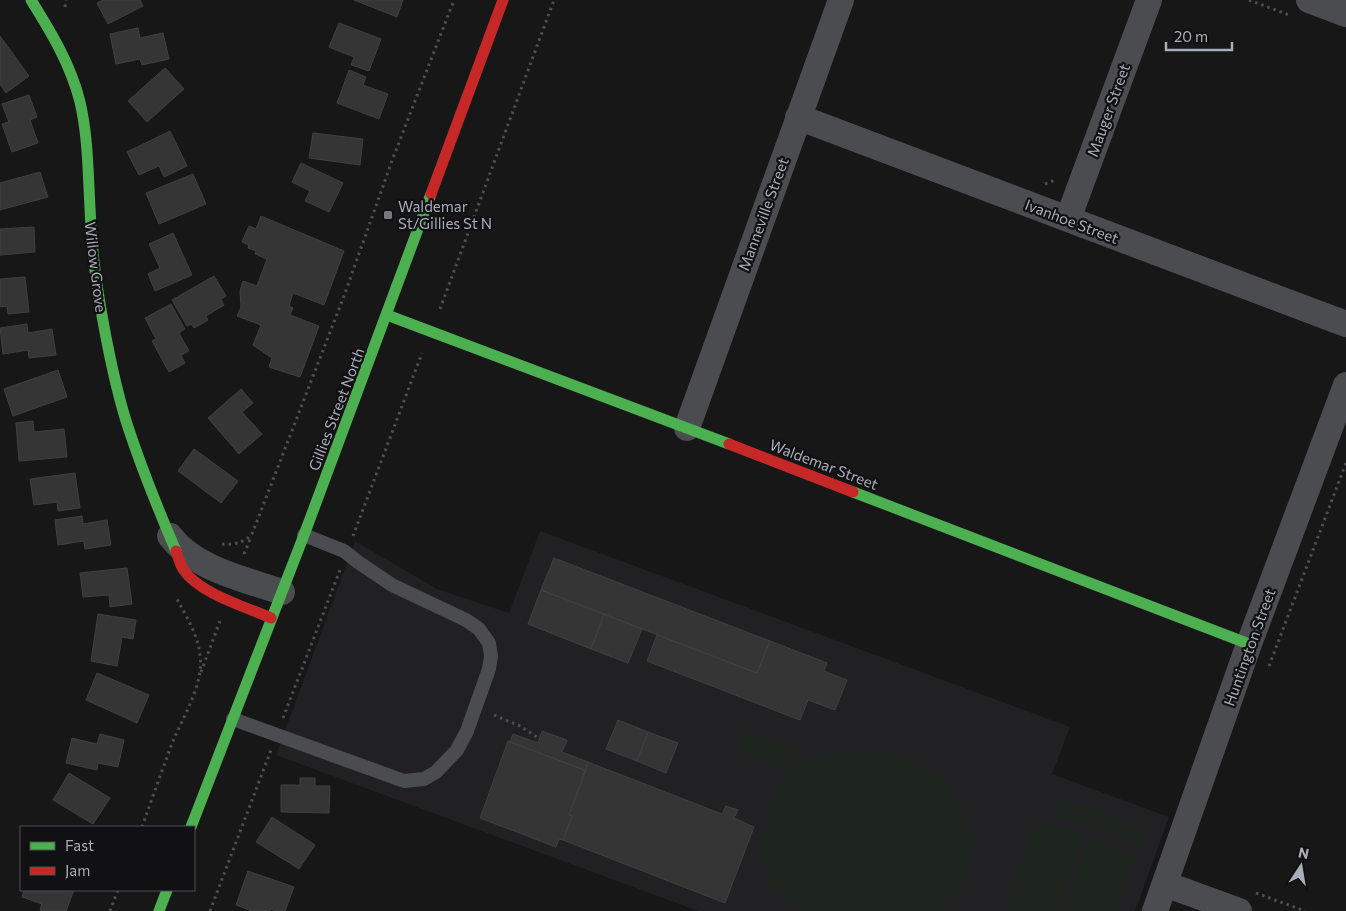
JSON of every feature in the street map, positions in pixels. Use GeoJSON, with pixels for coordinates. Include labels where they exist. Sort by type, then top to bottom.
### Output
{"type":"FeatureCollection","features":[{"type":"Feature","properties":{"kind":"street","name":"Willow Grove"},"geometry":{"type":"LineString","coordinates":[[31,0],[65,61],[80,103],[86,147],[94,263],[100,304],[108,348],[127,423],[147,483],[183,569],[189,577],[210,591],[271,618]]}},
{"type":"Feature","properties":{"kind":"street","name":"Gillies Street North"},"geometry":{"type":"LineString","coordinates":[[191,826],[387,315],[503,0]]}},
{"type":"Feature","properties":{"kind":"street","name":"Manneville Street"},"geometry":{"type":"LineString","coordinates":[[687,428],[841,0]]}},
{"type":"Feature","properties":{"kind":"street","name":"Mauger Street"},"geometry":{"type":"LineString","coordinates":[[1068,219],[1149,0]]}},
{"type":"Feature","properties":{"kind":"street"},"geometry":{"type":"LineString","coordinates":[[1309,0],[1346,14]]}},
{"type":"Feature","properties":{"kind":"street","name":"Ivanhoe Street"},"geometry":{"type":"LineString","coordinates":[[798,118],[1346,324]]}},
{"type":"Feature","properties":{"kind":"street","name":"Waldemar Street"},"geometry":{"type":"LineString","coordinates":[[387,315],[1249,644]]}},
{"type":"Feature","properties":{"kind":"street","name":"Huntington Street"},"geometry":{"type":"LineString","coordinates":[[1155,911],[1249,644],[1346,385]]}},
{"type":"Feature","properties":{"kind":"street","name":"Willow Grove"},"geometry":{"type":"LineString","coordinates":[[170,536],[184,551],[202,563],[282,592]]}},
{"type":"Feature","properties":{"kind":"street"},"geometry":{"type":"LineString","coordinates":[[1165,884],[1239,911]]}},
{"type":"Feature","properties":{"kind":"street"},"geometry":{"type":"LineString","coordinates":[[159,911],[167,891]]}},
{"type":"Feature","properties":{"kind":"lane"},"geometry":{"type":"LineString","coordinates":[[233,719],[398,780],[411,781],[424,779],[436,772],[457,750],[467,731],[489,669],[491,650],[487,639],[479,629],[466,620],[392,585],[347,553],[304,535]]}},
{"type":"Feature","properties":{"kind":"path"},"geometry":{"type":"LineString","coordinates":[[66,0],[66,12]]}},
{"type":"Feature","properties":{"kind":"path"},"geometry":{"type":"LineString","coordinates":[[215,543],[234,544],[243,542],[252,534],[454,0]]}},
{"type":"Feature","properties":{"kind":"path"},"geometry":{"type":"LineString","coordinates":[[439,311],[554,0]]}},
{"type":"Feature","properties":{"kind":"path"},"geometry":{"type":"LineString","coordinates":[[210,911],[422,352]]}},
{"type":"Feature","properties":{"kind":"path"},"geometry":{"type":"LineString","coordinates":[[1275,649],[1346,463]]}},
{"type":"Feature","properties":{"kind":"path"},"geometry":{"type":"LineString","coordinates":[[142,826],[173,741],[200,677],[200,655],[192,629]]}},
{"type":"Feature","properties":{"kind":"path"},"geometry":{"type":"LineString","coordinates":[[494,715],[520,726],[540,739]]}},
{"type":"Feature","properties":{"kind":"path"},"geometry":{"type":"LineString","coordinates":[[110,911],[118,891]]}},
{"type":"Feature","properties":{"kind":"shaded area"},"geometry":{"type":"Polygon","coordinates":[[[540,531],[1070,727],[1052,774],[1169,817],[1135,911],[698,911],[276,755],[355,541],[437,589],[509,613],[540,531]]]}},
{"type":"Feature","properties":{"kind":"shaded area"},"geometry":{"type":"Polygon","coordinates":[[[747,731],[799,750],[794,764],[843,750],[899,756],[948,782],[976,833],[961,891],[935,911],[806,911],[771,889],[760,851],[771,802],[788,772],[738,752],[747,731]]]}},
{"type":"Feature","properties":{"kind":"shaded area"},"geometry":{"type":"Polygon","coordinates":[[[1062,798],[1145,828],[1142,835],[1059,806],[1062,798]]]}},
{"type":"Feature","properties":{"kind":"shaded area"},"geometry":{"type":"Polygon","coordinates":[[[1060,809],[1143,838],[1141,846],[1057,817],[1060,809]]]}},
{"type":"Feature","properties":{"kind":"shaded area"},"geometry":{"type":"Polygon","coordinates":[[[1038,818],[1084,835],[1056,911],[1002,911],[1038,818]]]}},
{"type":"Feature","properties":{"kind":"shaded area"},"geometry":{"type":"Polygon","coordinates":[[[1089,838],[1136,856],[1115,911],[1062,911],[1089,838]]]}},
{"type":"Feature","properties":{"kind":"building"},"geometry":{"type":"Polygon","coordinates":[[[103,0],[140,0],[143,6],[108,24],[97,3],[103,0]]]}},
{"type":"Feature","properties":{"kind":"building"},"geometry":{"type":"Polygon","coordinates":[[[354,0],[403,0],[397,17],[354,0]]]}},
{"type":"Feature","properties":{"kind":"building"},"geometry":{"type":"Polygon","coordinates":[[[339,23],[381,39],[369,71],[351,65],[354,57],[329,47],[339,23]]]}},
{"type":"Feature","properties":{"kind":"building"},"geometry":{"type":"Polygon","coordinates":[[[138,28],[140,38],[163,33],[169,59],[142,65],[140,59],[116,64],[110,34],[138,28]]]}},
{"type":"Feature","properties":{"kind":"building"},"geometry":{"type":"Polygon","coordinates":[[[0,36],[29,76],[6,93],[0,84],[0,36]]]}},
{"type":"Feature","properties":{"kind":"building"},"geometry":{"type":"Polygon","coordinates":[[[165,68],[184,89],[147,122],[128,101],[165,68]]]}},
{"type":"Feature","properties":{"kind":"building"},"geometry":{"type":"Polygon","coordinates":[[[349,70],[366,77],[363,85],[388,94],[379,119],[337,103],[349,70]]]}},
{"type":"Feature","properties":{"kind":"building"},"geometry":{"type":"Polygon","coordinates":[[[29,95],[37,117],[30,120],[38,143],[12,152],[2,124],[9,122],[2,104],[29,95]]]}},
{"type":"Feature","properties":{"kind":"building"},"geometry":{"type":"Polygon","coordinates":[[[170,131],[187,166],[164,177],[159,166],[139,175],[127,152],[170,131]]]}},
{"type":"Feature","properties":{"kind":"building"},"geometry":{"type":"Polygon","coordinates":[[[313,133],[363,139],[360,165],[309,158],[313,133]]]}},
{"type":"Feature","properties":{"kind":"building"},"geometry":{"type":"Polygon","coordinates":[[[301,163],[343,183],[329,212],[305,201],[310,191],[292,182],[301,163]]]}},
{"type":"Feature","properties":{"kind":"building"},"geometry":{"type":"Polygon","coordinates":[[[40,172],[48,197],[0,210],[0,183],[40,172]]]}},
{"type":"Feature","properties":{"kind":"building"},"geometry":{"type":"Polygon","coordinates":[[[193,174],[206,204],[159,224],[146,193],[193,174]]]}},
{"type":"Feature","properties":{"kind":"building"},"geometry":{"type":"Polygon","coordinates":[[[261,216],[344,251],[324,305],[293,293],[289,306],[293,308],[290,315],[319,326],[300,377],[269,367],[272,358],[253,345],[261,325],[237,316],[241,307],[240,291],[243,281],[257,286],[267,259],[255,254],[256,251],[248,248],[249,245],[242,242],[249,226],[256,229],[261,216]]]}},
{"type":"Feature","properties":{"kind":"building"},"geometry":{"type":"Polygon","coordinates":[[[34,227],[35,252],[0,255],[0,229],[34,227]]]}},
{"type":"Feature","properties":{"kind":"building"},"geometry":{"type":"Polygon","coordinates":[[[173,233],[192,275],[155,291],[148,274],[160,268],[149,244],[173,233]]]}},
{"type":"Feature","properties":{"kind":"building"},"geometry":{"type":"Polygon","coordinates":[[[214,276],[226,296],[221,299],[224,305],[206,316],[208,320],[194,328],[191,324],[187,326],[172,300],[214,276]]]}},
{"type":"Feature","properties":{"kind":"building"},"geometry":{"type":"Polygon","coordinates":[[[25,277],[29,312],[8,314],[7,306],[0,307],[0,279],[25,277]]]}},
{"type":"Feature","properties":{"kind":"building"},"geometry":{"type":"Polygon","coordinates":[[[171,304],[185,329],[179,333],[189,351],[181,355],[185,363],[169,372],[152,341],[156,339],[145,318],[171,304]]]}},
{"type":"Feature","properties":{"kind":"building"},"geometry":{"type":"Polygon","coordinates":[[[27,324],[28,333],[52,329],[56,355],[29,358],[28,350],[3,354],[0,328],[27,324]]]}},
{"type":"Feature","properties":{"kind":"building"},"geometry":{"type":"Polygon","coordinates":[[[58,370],[67,397],[13,416],[4,389],[58,370]]]}},
{"type":"Feature","properties":{"kind":"building"},"geometry":{"type":"Polygon","coordinates":[[[241,389],[253,403],[242,412],[262,434],[239,454],[208,418],[241,389]]]}},
{"type":"Feature","properties":{"kind":"building"},"geometry":{"type":"Polygon","coordinates":[[[33,421],[34,432],[64,429],[67,457],[19,461],[16,423],[33,421]]]}},
{"type":"Feature","properties":{"kind":"building"},"geometry":{"type":"Polygon","coordinates":[[[194,449],[238,481],[221,503],[178,471],[194,449]]]}},
{"type":"Feature","properties":{"kind":"building"},"geometry":{"type":"Polygon","coordinates":[[[75,473],[80,508],[58,511],[57,502],[34,505],[30,479],[75,473]]]}},
{"type":"Feature","properties":{"kind":"building"},"geometry":{"type":"Polygon","coordinates":[[[82,516],[83,524],[107,520],[111,545],[85,549],[84,541],[58,545],[55,520],[82,516]]]}},
{"type":"Feature","properties":{"kind":"building"},"geometry":{"type":"Polygon","coordinates":[[[554,558],[770,641],[757,673],[541,590],[554,558]]]}},
{"type":"Feature","properties":{"kind":"building"},"geometry":{"type":"Polygon","coordinates":[[[127,568],[132,604],[110,607],[109,595],[83,597],[80,573],[127,568]]]}},
{"type":"Feature","properties":{"kind":"building"},"geometry":{"type":"Polygon","coordinates":[[[541,590],[604,614],[591,649],[528,624],[541,590]]]}},
{"type":"Feature","properties":{"kind":"building"},"geometry":{"type":"Polygon","coordinates":[[[98,614],[136,620],[133,639],[122,637],[117,666],[91,661],[98,614]]]}},
{"type":"Feature","properties":{"kind":"building"},"geometry":{"type":"Polygon","coordinates":[[[604,614],[642,629],[628,663],[591,649],[604,614]]]}},
{"type":"Feature","properties":{"kind":"building"},"geometry":{"type":"Polygon","coordinates":[[[657,635],[757,673],[770,641],[827,663],[824,671],[847,680],[835,710],[808,700],[800,720],[647,661],[657,635]]]}},
{"type":"Feature","properties":{"kind":"building"},"geometry":{"type":"Polygon","coordinates":[[[97,673],[149,695],[137,723],[86,700],[97,673]]]}},
{"type":"Feature","properties":{"kind":"building"},"geometry":{"type":"Polygon","coordinates":[[[618,720],[648,732],[637,761],[606,749],[618,720]]]}},
{"type":"Feature","properties":{"kind":"building"},"geometry":{"type":"Polygon","coordinates":[[[542,731],[567,740],[562,752],[588,762],[585,770],[510,742],[513,734],[538,743],[542,731]]]}},
{"type":"Feature","properties":{"kind":"building"},"geometry":{"type":"Polygon","coordinates":[[[648,732],[678,743],[666,773],[637,761],[648,732]]]}},
{"type":"Feature","properties":{"kind":"building"},"geometry":{"type":"Polygon","coordinates":[[[100,734],[124,740],[118,767],[98,763],[97,770],[66,763],[72,738],[97,744],[100,734]]]}},
{"type":"Feature","properties":{"kind":"building"},"geometry":{"type":"Polygon","coordinates":[[[508,741],[586,771],[569,815],[572,816],[563,840],[559,839],[556,847],[480,818],[508,741]]]}},
{"type":"Feature","properties":{"kind":"building"},"geometry":{"type":"Polygon","coordinates":[[[588,762],[722,814],[726,806],[738,810],[734,818],[754,827],[725,903],[563,840],[572,816],[569,815],[588,762]]]}},
{"type":"Feature","properties":{"kind":"building"},"geometry":{"type":"Polygon","coordinates":[[[69,773],[110,798],[93,824],[53,800],[69,773]]]}},
{"type":"Feature","properties":{"kind":"building"},"geometry":{"type":"Polygon","coordinates":[[[300,778],[315,778],[315,786],[330,786],[329,813],[281,812],[281,785],[300,785],[300,778]]]}},
{"type":"Feature","properties":{"kind":"building"},"geometry":{"type":"Polygon","coordinates":[[[272,817],[315,845],[299,869],[256,842],[272,817]]]}},
{"type":"Feature","properties":{"kind":"building"},"geometry":{"type":"Polygon","coordinates":[[[248,871],[294,887],[285,911],[270,909],[270,911],[252,911],[236,905],[248,871]]]}},
{"type":"Feature","properties":{"kind":"building"},"geometry":{"type":"Polygon","coordinates":[[[24,891],[74,891],[66,911],[43,911],[40,910],[42,904],[22,897],[24,891]]]}},
{"type":"Feature","properties":{"kind":"traffic: fast"},"geometry":{"type":"LineString","coordinates":[[31,0],[66,62],[80,102],[86,141],[94,264],[111,361],[122,409],[132,440],[176,551]]}},
{"type":"Feature","properties":{"kind":"traffic: fast"},"geometry":{"type":"LineString","coordinates":[[191,826],[304,535],[431,194]]}},
{"type":"Feature","properties":{"kind":"traffic: fast"},"geometry":{"type":"LineString","coordinates":[[387,315],[729,444]]}},
{"type":"Feature","properties":{"kind":"traffic: fast"},"geometry":{"type":"LineString","coordinates":[[853,492],[1249,644]]}},
{"type":"Feature","properties":{"kind":"traffic: fast"},"geometry":{"type":"LineString","coordinates":[[159,911],[167,891]]}},
{"type":"Feature","properties":{"kind":"traffic: jam"},"geometry":{"type":"LineString","coordinates":[[431,194],[503,0]]}},
{"type":"Feature","properties":{"kind":"traffic: jam"},"geometry":{"type":"LineString","coordinates":[[729,444],[853,492]]}},
{"type":"Feature","properties":{"kind":"traffic: jam"},"geometry":{"type":"LineString","coordinates":[[176,551],[183,569],[190,578],[223,598],[271,618]]}},
{"type":"Feature","properties":{"kind":"place","name":"Waldemar St/Gillies St N"},"geometry":{"type":"Point","coordinates":[388,215]}}]}
